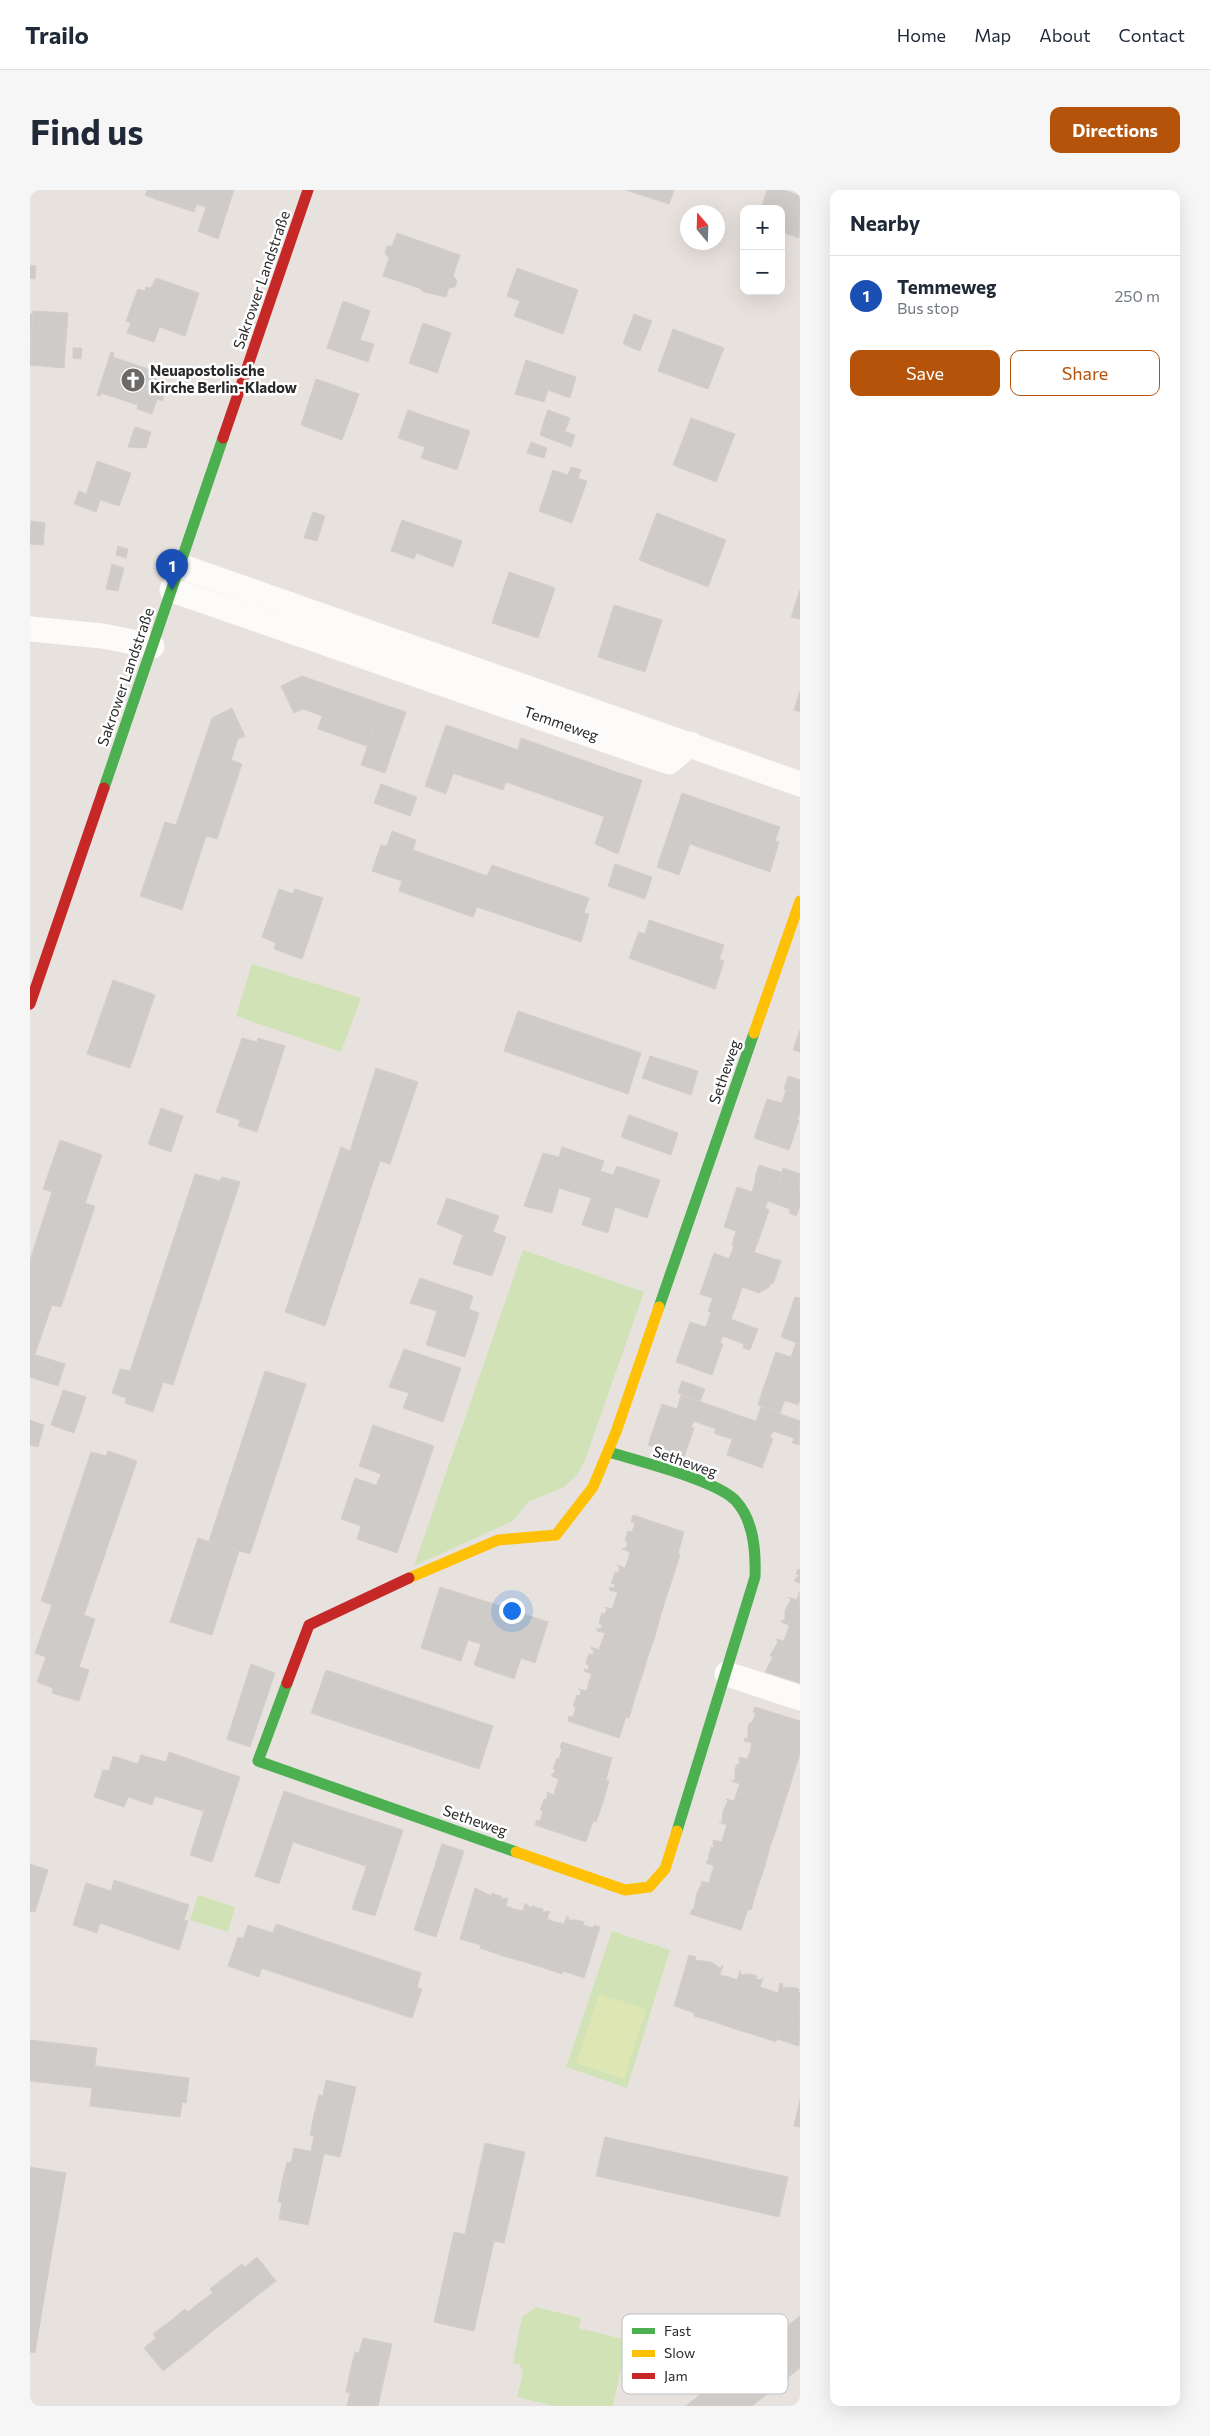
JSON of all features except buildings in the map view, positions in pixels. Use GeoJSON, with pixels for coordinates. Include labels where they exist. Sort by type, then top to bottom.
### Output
{"type":"FeatureCollection","features":[{"type":"Feature","properties":{"kind":"street","name":"Sakrower Landstraße"},"geometry":{"type":"LineString","coordinates":[[30,1004],[308,190]]}},
{"type":"Feature","properties":{"kind":"street","name":"Temmeweg"},"geometry":{"type":"LineString","coordinates":[[180,566],[800,784]]}},
{"type":"Feature","properties":{"kind":"street","name":"Temmeweg"},"geometry":{"type":"LineString","coordinates":[[172,590],[669,762],[690,744]]}},
{"type":"Feature","properties":{"kind":"street"},"geometry":{"type":"LineString","coordinates":[[30,629],[103,636],[152,646]]}},
{"type":"Feature","properties":{"kind":"street","name":"Setheweg"},"geometry":{"type":"LineString","coordinates":[[609,1452],[712,1486],[735,1500],[748,1523],[756,1548],[755,1577],[727,1674],[665,1869],[649,1887],[625,1890],[258,1761],[309,1625],[459,1555],[498,1540],[556,1535],[593,1487],[609,1452],[800,901]]}},
{"type":"Feature","properties":{"kind":"street"},"geometry":{"type":"LineString","coordinates":[[727,1674],[800,1698]]}},
{"type":"Feature","properties":{"kind":"green space"},"geometry":{"type":"Polygon","coordinates":[[[252,964],[361,998],[341,1052],[236,1016],[252,964]]]}},
{"type":"Feature","properties":{"kind":"green space"},"geometry":{"type":"Polygon","coordinates":[[[523,1250],[644,1292],[585,1460],[577,1475],[564,1487],[528,1502],[513,1521],[414,1566],[523,1250]]]}},
{"type":"Feature","properties":{"kind":"green space"},"geometry":{"type":"Polygon","coordinates":[[[198,1895],[235,1907],[228,1932],[190,1920],[198,1895]]]}},
{"type":"Feature","properties":{"kind":"green space"},"geometry":{"type":"Polygon","coordinates":[[[612,1931],[670,1950],[627,2088],[566,2067],[612,1931]]]}},
{"type":"Feature","properties":{"kind":"green space"},"geometry":{"type":"Polygon","coordinates":[[[599,1994],[646,2009],[624,2079],[576,2063],[599,1994]]]}},
{"type":"Feature","properties":{"kind":"green space"},"geometry":{"type":"Polygon","coordinates":[[[536,2307],[581,2318],[579,2328],[622,2339],[622,2364],[613,2406],[553,2406],[517,2397],[523,2372],[519,2364],[513,2363],[522,2317],[536,2307]]]}},
{"type":"Feature","properties":{"kind":"traffic: fast"},"geometry":{"type":"LineString","coordinates":[[104,788],[223,438]]}},
{"type":"Feature","properties":{"kind":"traffic: fast"},"geometry":{"type":"LineString","coordinates":[[659,1307],[754,1033]]}},
{"type":"Feature","properties":{"kind":"traffic: fast"},"geometry":{"type":"LineString","coordinates":[[609,1452],[694,1478],[725,1493],[735,1500],[746,1517],[754,1546],[755,1577],[677,1831]]}},
{"type":"Feature","properties":{"kind":"traffic: fast"},"geometry":{"type":"LineString","coordinates":[[287,1683],[258,1761],[516,1852]]}},
{"type":"Feature","properties":{"kind":"traffic: slow"},"geometry":{"type":"LineString","coordinates":[[754,1033],[800,901]]}},
{"type":"Feature","properties":{"kind":"traffic: slow"},"geometry":{"type":"LineString","coordinates":[[409,1578],[498,1540],[556,1535],[593,1487],[616,1432],[659,1307]]}},
{"type":"Feature","properties":{"kind":"traffic: slow"},"geometry":{"type":"LineString","coordinates":[[516,1852],[625,1890],[649,1887],[665,1869],[677,1831]]}},
{"type":"Feature","properties":{"kind":"traffic: jam"},"geometry":{"type":"LineString","coordinates":[[223,438],[308,190]]}},
{"type":"Feature","properties":{"kind":"traffic: jam"},"geometry":{"type":"LineString","coordinates":[[30,1004],[104,788]]}},
{"type":"Feature","properties":{"kind":"traffic: jam"},"geometry":{"type":"LineString","coordinates":[[287,1683],[309,1625],[409,1578]]}},
{"type":"Feature","properties":{"kind":"place","name":"Neuapostolische Kirche Berlin-Kladow"},"geometry":{"type":"Point","coordinates":[133,380]}},
{"type":"Feature","properties":{"kind":"place","name":"Temmeweg"},"geometry":{"type":"Point","coordinates":[172,590]}}]}
